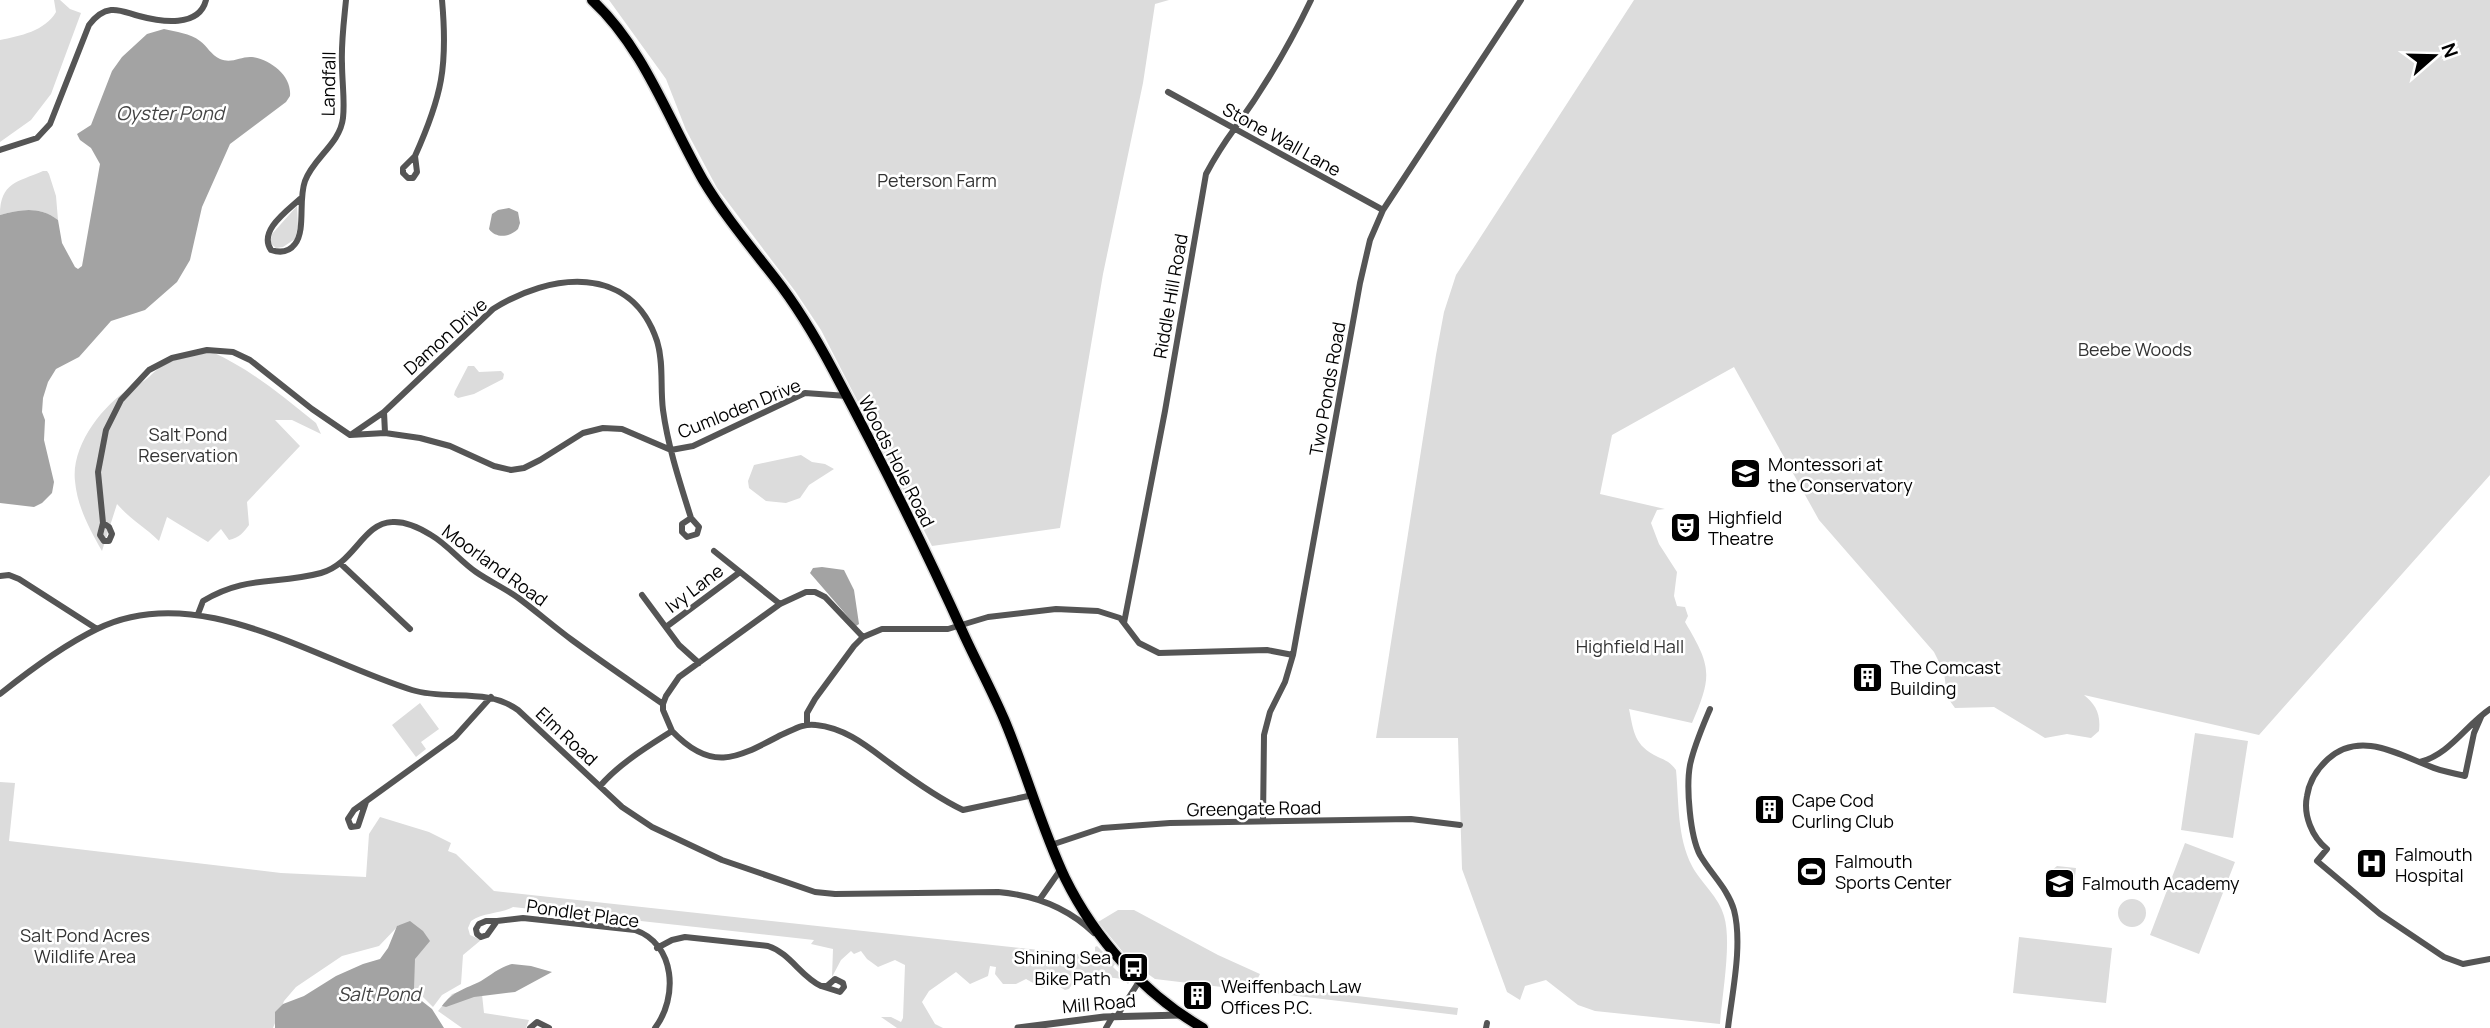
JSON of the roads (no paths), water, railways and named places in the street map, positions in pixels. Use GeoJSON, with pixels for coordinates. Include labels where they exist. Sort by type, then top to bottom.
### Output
{"type":"FeatureCollection","features":[{"type":"Feature","properties":{"kind":"highway","name":"Woods Hole Road"},"geometry":{"type":"LineString","coordinates":[[592,0],[629,42],[709,190],[797,310],[847,396],[961,626],[1004,720],[1061,869],[1082,909],[1109,946],[1140,980],[1182,1015],[1203,1028]]}},
{"type":"Feature","properties":{"kind":"street"},"geometry":{"type":"LineString","coordinates":[[0,150],[37,138],[50,124],[89,25],[99,15],[118,10],[142,17],[185,20],[197,16],[206,0]]}},
{"type":"Feature","properties":{"kind":"street","name":"Landfall"},"geometry":{"type":"LineString","coordinates":[[300,199],[268,233],[267,243],[271,250],[284,251],[297,242],[301,228],[300,199],[309,172],[337,136],[343,120],[341,58],[346,0]]}},
{"type":"Feature","properties":{"kind":"street"},"geometry":{"type":"LineString","coordinates":[[415,156],[435,109],[443,72],[445,37],[442,0]]}},
{"type":"Feature","properties":{"kind":"street","name":"Riddle Hill Road"},"geometry":{"type":"LineString","coordinates":[[1124,623],[1165,411],[1206,174],[1219,149],[1235,129],[1294,36],[1311,0]]}},
{"type":"Feature","properties":{"kind":"street","name":"Two Ponds Road"},"geometry":{"type":"LineString","coordinates":[[1263,821],[1264,735],[1270,712],[1285,682],[1293,654],[1360,282],[1370,240],[1383,210],[1521,0]]}},
{"type":"Feature","properties":{"kind":"street","name":"Stone Wall Lane"},"geometry":{"type":"LineString","coordinates":[[1168,92],[1383,210]]}},
{"type":"Feature","properties":{"kind":"street","name":"Damon Drive"},"geometry":{"type":"LineString","coordinates":[[350,435],[384,412],[493,309],[514,296],[548,285],[583,282],[607,285],[638,304],[658,343],[663,378],[663,408],[671,450],[691,518]]}},
{"type":"Feature","properties":{"kind":"street"},"geometry":{"type":"LineString","coordinates":[[103,523],[97,472],[110,420],[121,400],[138,381],[149,370],[172,358],[207,350],[233,352],[250,360],[350,435]]}},
{"type":"Feature","properties":{"kind":"street","name":"Cumloden Drive"},"geometry":{"type":"LineString","coordinates":[[350,435],[385,433],[450,446],[494,466],[511,470],[524,468],[540,460],[583,433],[603,428],[622,429],[671,450],[693,446],[805,393],[847,396]]}},
{"type":"Feature","properties":{"kind":"street"},"geometry":{"type":"LineString","coordinates":[[384,412],[385,433]]}},
{"type":"Feature","properties":{"kind":"street","name":"Moorland Road"},"geometry":{"type":"LineString","coordinates":[[341,564],[369,531],[382,523],[407,523],[432,535],[473,570],[515,596],[570,639],[663,704]]}},
{"type":"Feature","properties":{"kind":"street"},"geometry":{"type":"LineString","coordinates":[[713,551],[780,604]]}},
{"type":"Feature","properties":{"kind":"street"},"geometry":{"type":"LineString","coordinates":[[198,614],[203,601],[236,586],[256,581],[306,576],[341,564],[410,629]]}},
{"type":"Feature","properties":{"kind":"street","name":"Ivy Lane"},"geometry":{"type":"LineString","coordinates":[[666,627],[740,572]]}},
{"type":"Feature","properties":{"kind":"street"},"geometry":{"type":"LineString","coordinates":[[0,576],[9,575],[19,579],[97,629]]}},
{"type":"Feature","properties":{"kind":"street"},"geometry":{"type":"LineString","coordinates":[[863,637],[825,597],[815,592],[806,592],[780,604],[679,677],[666,696],[663,710],[672,731],[683,742],[719,759],[747,752],[807,724],[818,725],[845,733],[963,810],[1033,795]]}},
{"type":"Feature","properties":{"kind":"street"},"geometry":{"type":"LineString","coordinates":[[642,595],[679,645],[699,663]]}},
{"type":"Feature","properties":{"kind":"street"},"geometry":{"type":"LineString","coordinates":[[807,724],[807,713],[815,699],[863,637],[882,629],[937,629],[961,626],[988,617],[1056,609],[1098,611],[1112,614],[1124,623],[1139,643],[1160,653],[1267,650],[1293,654]]}},
{"type":"Feature","properties":{"kind":"street","name":"Elm Road"},"geometry":{"type":"LineString","coordinates":[[0,694],[37,666],[97,629],[148,614],[198,614],[253,629],[419,692],[491,697],[506,702],[635,817],[672,838],[722,860],[815,892],[1024,894],[1074,916],[1109,946]]}},
{"type":"Feature","properties":{"kind":"street"},"geometry":{"type":"LineString","coordinates":[[366,802],[455,737],[491,697]]}},
{"type":"Feature","properties":{"kind":"street"},"geometry":{"type":"LineString","coordinates":[[1710,709],[1690,766],[1690,805],[1698,851],[1730,900],[1736,919],[1735,970],[1728,1028]]}},
{"type":"Feature","properties":{"kind":"street"},"geometry":{"type":"LineString","coordinates":[[2420,762],[2449,748],[2490,709]]}},
{"type":"Feature","properties":{"kind":"street"},"geometry":{"type":"LineString","coordinates":[[2481,717],[2474,733],[2465,776],[2364,744],[2346,748],[2327,760],[2313,778],[2306,800],[2311,828],[2327,849],[2317,861],[2380,914],[2444,957],[2463,964],[2490,959]]}},
{"type":"Feature","properties":{"kind":"street"},"geometry":{"type":"LineString","coordinates":[[600,786],[646,747],[672,731]]}},
{"type":"Feature","properties":{"kind":"street","name":"Greengate Road"},"geometry":{"type":"LineString","coordinates":[[1051,845],[1078,835],[1122,825],[1411,819],[1460,825]]}},
{"type":"Feature","properties":{"kind":"street"},"geometry":{"type":"LineString","coordinates":[[1040,899],[1061,869]]}},
{"type":"Feature","properties":{"kind":"street","name":"Pondlet Place"},"geometry":{"type":"LineString","coordinates":[[497,921],[523,918],[635,930],[646,936],[657,948],[669,971],[671,986],[666,1010],[655,1028]]}},
{"type":"Feature","properties":{"kind":"street"},"geometry":{"type":"LineString","coordinates":[[657,948],[685,937],[768,946],[783,954],[821,986]]}},
{"type":"Feature","properties":{"kind":"street"},"geometry":{"type":"LineString","coordinates":[[1106,1028],[1140,980]]}},
{"type":"Feature","properties":{"kind":"street","name":"Mill Road"},"geometry":{"type":"LineString","coordinates":[[1018,1028],[1115,1016],[1182,1015]]}},
{"type":"Feature","properties":{"kind":"street"},"geometry":{"type":"LineString","coordinates":[[530,1028],[537,1022],[549,1028]]}},
{"type":"Feature","properties":{"kind":"water","name":"Oyster Pond"},"geometry":{"type":"Polygon","coordinates":[[[164,29],[196,38],[220,59],[229,61],[252,57],[273,65],[288,82],[290,96],[286,102],[230,144],[202,207],[190,260],[177,282],[145,310],[111,321],[79,357],[56,369],[48,382],[42,412],[45,420],[44,440],[54,482],[52,493],[34,507],[0,503],[0,215],[30,210],[44,212],[58,220],[62,243],[75,267],[78,269],[82,266],[100,164],[91,148],[80,140],[77,134],[91,125],[112,71],[122,57],[147,34],[164,29]]]}},
{"type":"Feature","properties":{"kind":"water"},"geometry":{"type":"Polygon","coordinates":[[[509,208],[518,212],[518,229],[499,236],[489,229],[492,214],[509,208]]]}},
{"type":"Feature","properties":{"kind":"water"},"geometry":{"type":"Polygon","coordinates":[[[813,568],[844,570],[854,590],[859,624],[856,626],[810,573],[813,568]]]}},
{"type":"Feature","properties":{"kind":"water","name":"Salt Pond"},"geometry":{"type":"Polygon","coordinates":[[[410,921],[423,931],[430,941],[415,959],[414,989],[418,998],[432,1009],[444,1028],[275,1028],[275,1012],[283,1004],[304,996],[336,976],[380,959],[397,926],[410,921]]]}},
{"type":"Feature","properties":{"kind":"water"},"geometry":{"type":"Polygon","coordinates":[[[512,964],[552,972],[515,992],[474,997],[442,1006],[455,994],[512,964]]]}},
{"type":"Feature","properties":{"kind":"place","name":"Montessori at the Conservatory"},"geometry":{"type":"Point","coordinates":[1745,474]}},
{"type":"Feature","properties":{"kind":"place","name":"Highfield Theatre"},"geometry":{"type":"Point","coordinates":[1685,527]}},
{"type":"Feature","properties":{"kind":"place","name":"The Comcast Building"},"geometry":{"type":"Point","coordinates":[1867,677]}},
{"type":"Feature","properties":{"kind":"place","name":"Cape Cod Curling Club"},"geometry":{"type":"Point","coordinates":[1769,810]}},
{"type":"Feature","properties":{"kind":"place","name":"Falmouth Hospital"},"geometry":{"type":"Point","coordinates":[2372,864]}},
{"type":"Feature","properties":{"kind":"place","name":"Falmouth Sports Center"},"geometry":{"type":"Point","coordinates":[1812,871]}},
{"type":"Feature","properties":{"kind":"place","name":"Falmouth Academy"},"geometry":{"type":"Point","coordinates":[2059,883]}},
{"type":"Feature","properties":{"kind":"place","name":"Shining Sea Bike Path"},"geometry":{"type":"Point","coordinates":[1134,967]}},
{"type":"Feature","properties":{"kind":"place","name":"Weiffenbach Law Offices P.C."},"geometry":{"type":"Point","coordinates":[1198,996]}},
{"type":"Feature","properties":{"kind":"park label","name":"Peterson Farm"},"geometry":{"type":"Point","coordinates":[937,180]}},
{"type":"Feature","properties":{"kind":"park label","name":"Beebe Woods"},"geometry":{"type":"Point","coordinates":[2135,349]}},
{"type":"Feature","properties":{"kind":"park label","name":"Salt Pond Reservation"},"geometry":{"type":"Point","coordinates":[188,444]}},
{"type":"Feature","properties":{"kind":"park label","name":"Highfield Hall"},"geometry":{"type":"Point","coordinates":[1630,646]}},
{"type":"Feature","properties":{"kind":"park label","name":"Salt Pond Acres Wildlife Area"},"geometry":{"type":"Point","coordinates":[85,946]}}]}
